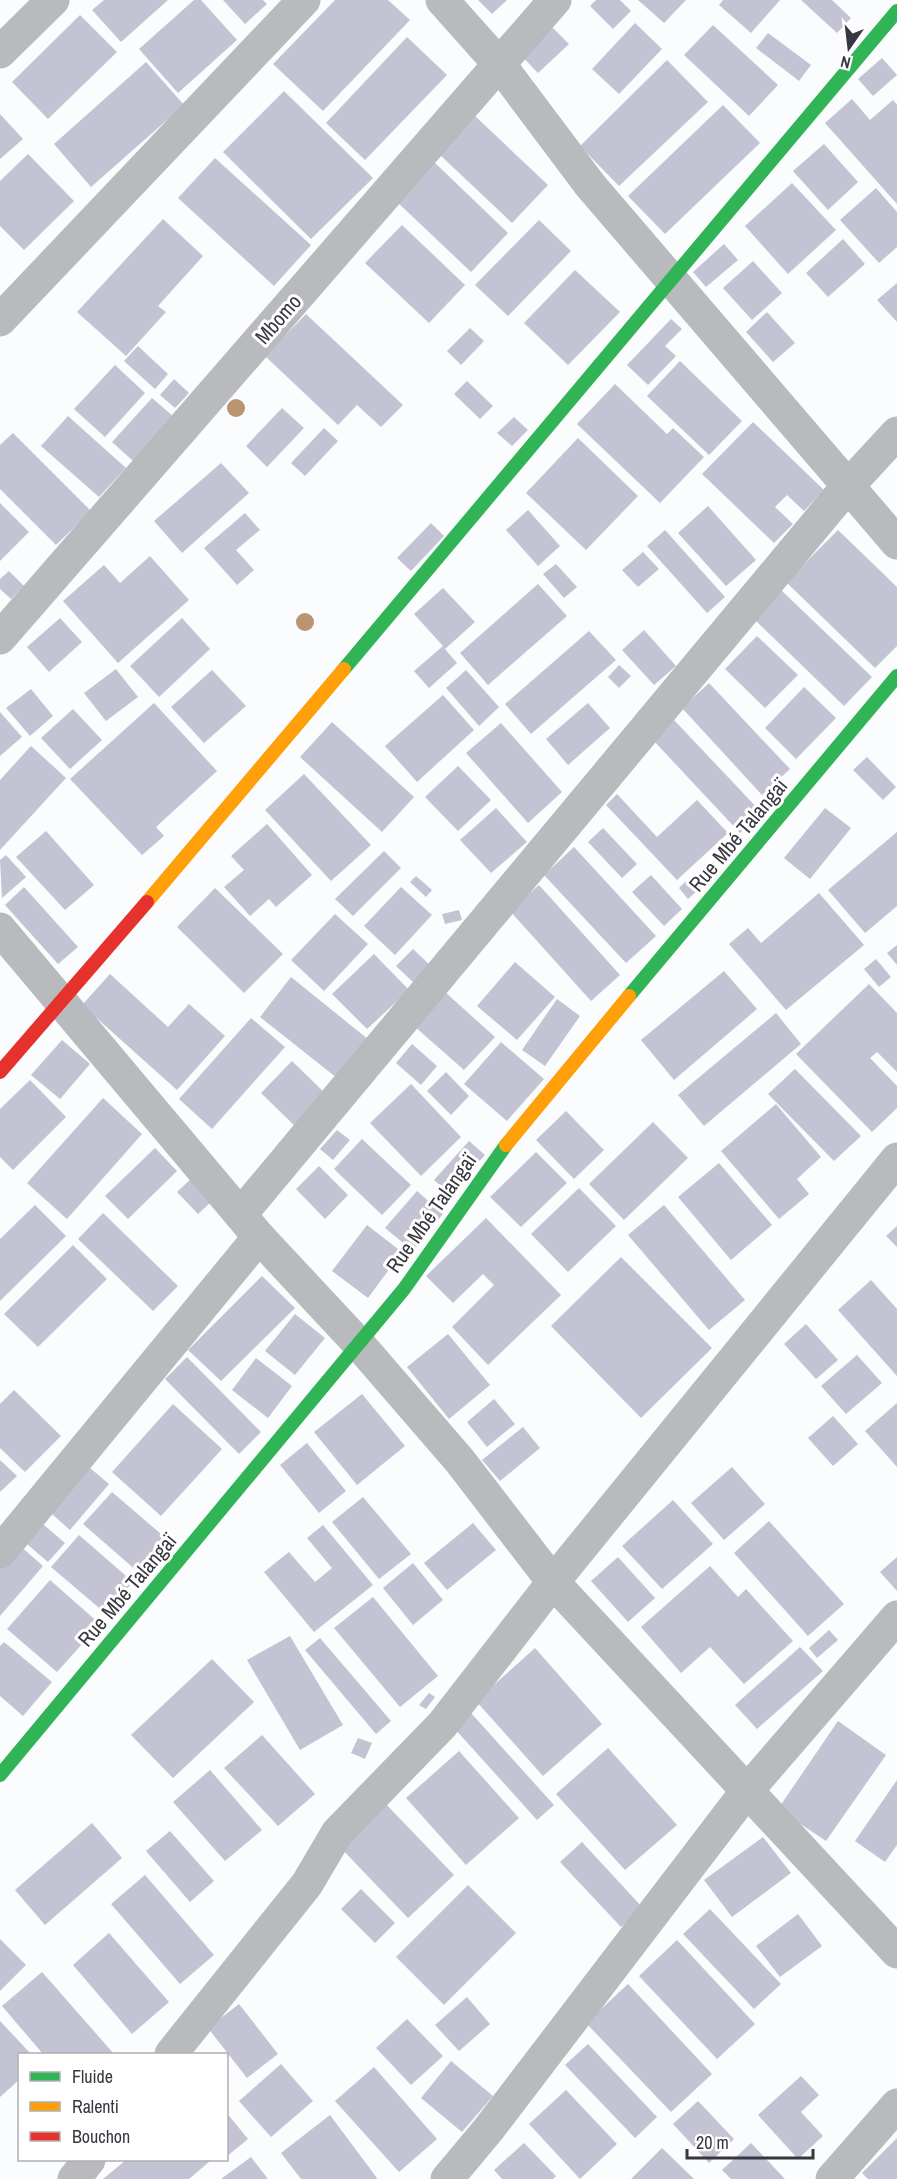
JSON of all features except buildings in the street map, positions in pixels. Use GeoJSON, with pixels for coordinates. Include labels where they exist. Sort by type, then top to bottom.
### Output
{"type":"FeatureCollection","features":[{"type":"Feature","properties":{"kind":"street"},"geometry":{"type":"LineString","coordinates":[[0,52],[53,0]]}},
{"type":"Feature","properties":{"kind":"street"},"geometry":{"type":"LineString","coordinates":[[0,320],[304,0]]}},
{"type":"Feature","properties":{"kind":"street"},"geometry":{"type":"LineString","coordinates":[[442,0],[500,64],[590,185],[674,280],[897,543]]}},
{"type":"Feature","properties":{"kind":"street","name":"Mbomo"},"geometry":{"type":"LineString","coordinates":[[0,638],[555,0]]}},
{"type":"Feature","properties":{"kind":"street"},"geometry":{"type":"LineString","coordinates":[[0,1072],[63,1002],[674,280],[897,11]]}},
{"type":"Feature","properties":{"kind":"street"},"geometry":{"type":"LineString","coordinates":[[0,1552],[250,1226],[848,487],[897,433]]}},
{"type":"Feature","properties":{"kind":"street","name":"Rue Mbé Talangaï"},"geometry":{"type":"LineString","coordinates":[[0,1775],[404,1290],[501,1150],[897,676]]}},
{"type":"Feature","properties":{"kind":"street"},"geometry":{"type":"LineString","coordinates":[[0,929],[250,1226],[358,1343],[460,1461],[553,1582],[897,1952]]}},
{"type":"Feature","properties":{"kind":"street"},"geometry":{"type":"LineString","coordinates":[[173,2053],[308,1884],[338,1833],[442,1725],[553,1582],[897,1159]]}},
{"type":"Feature","properties":{"kind":"street"},"geometry":{"type":"LineString","coordinates":[[447,2179],[488,2130],[746,1792],[897,1617]]}},
{"type":"Feature","properties":{"kind":"street"},"geometry":{"type":"LineString","coordinates":[[832,2179],[897,2105]]}},
{"type":"Feature","properties":{"kind":"street"},"geometry":{"type":"LineString","coordinates":[[74,2179],[88,2161]]}},
{"type":"Feature","properties":{"kind":"traffic: fast"},"geometry":{"type":"LineString","coordinates":[[344,669],[897,11]]}},
{"type":"Feature","properties":{"kind":"traffic: fast"},"geometry":{"type":"LineString","coordinates":[[629,996],[897,676]]}},
{"type":"Feature","properties":{"kind":"traffic: fast"},"geometry":{"type":"LineString","coordinates":[[0,1775],[404,1289],[506,1145]]}},
{"type":"Feature","properties":{"kind":"traffic: slow"},"geometry":{"type":"LineString","coordinates":[[147,902],[344,669]]}},
{"type":"Feature","properties":{"kind":"traffic: slow"},"geometry":{"type":"LineString","coordinates":[[506,1145],[629,996]]}},
{"type":"Feature","properties":{"kind":"traffic: jam"},"geometry":{"type":"LineString","coordinates":[[0,1072],[147,902]]}}]}
